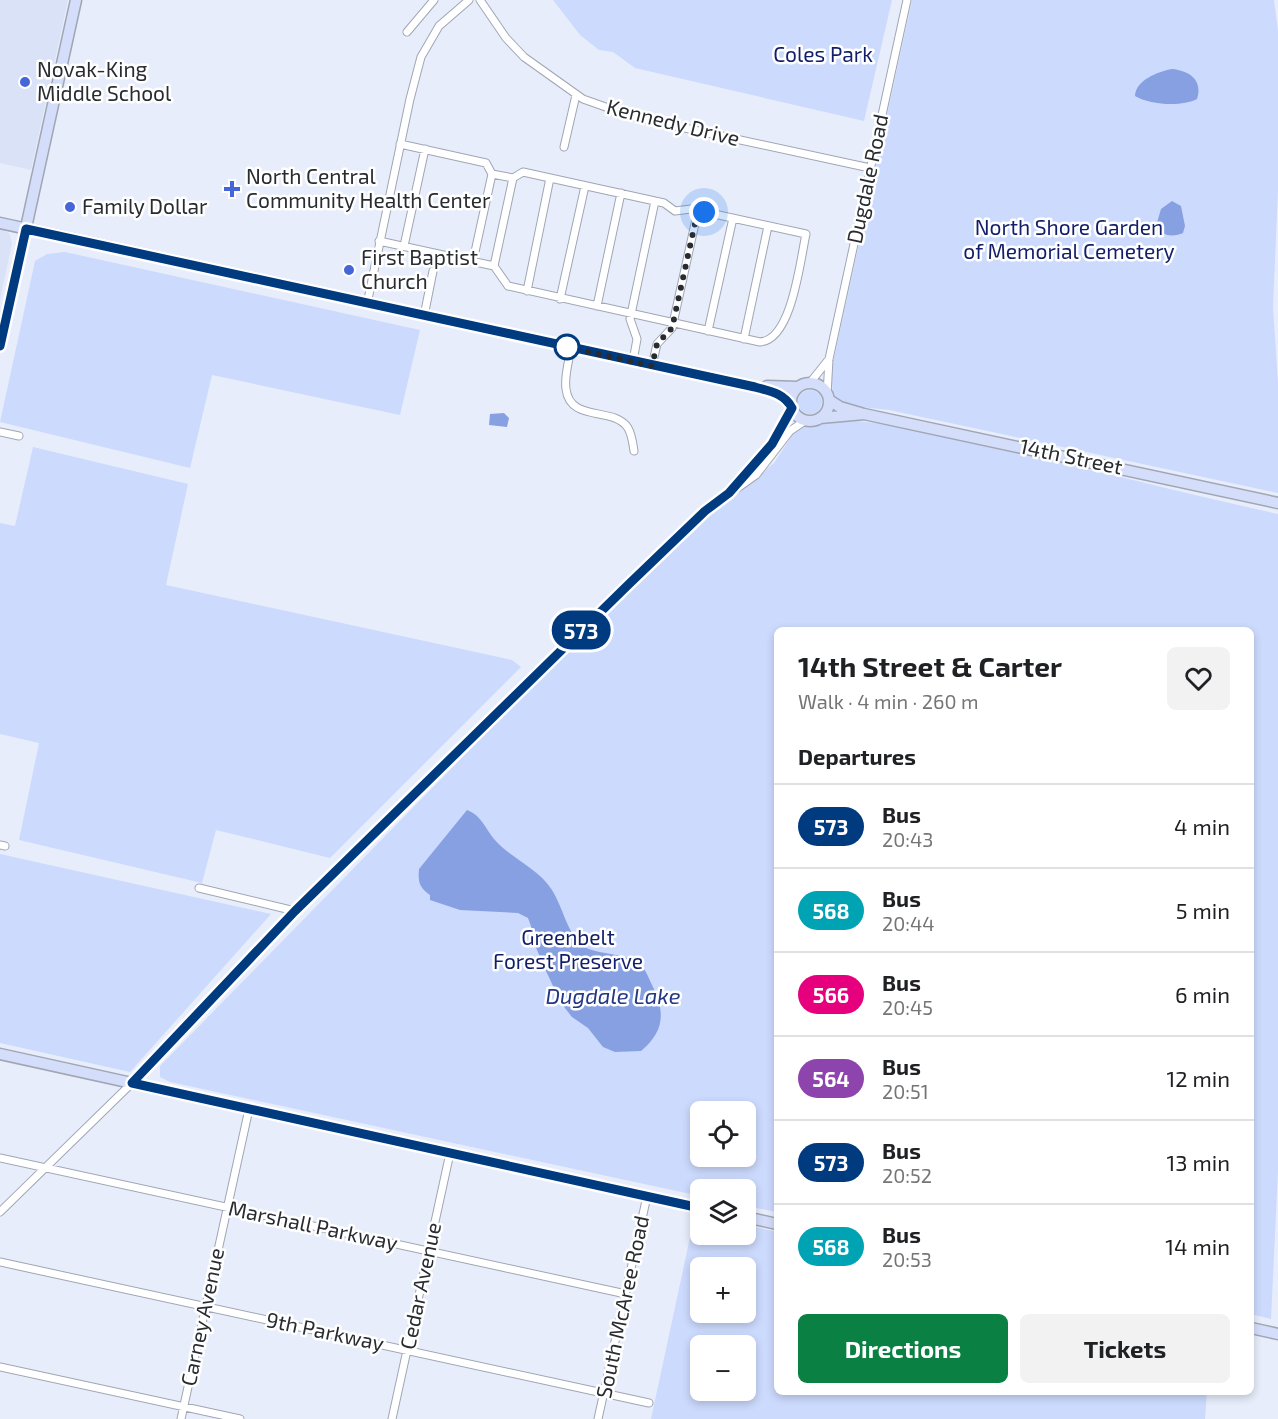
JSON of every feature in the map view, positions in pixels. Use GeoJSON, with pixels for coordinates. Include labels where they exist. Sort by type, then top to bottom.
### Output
{"type":"FeatureCollection","features":[{"type":"Feature","properties":{"kind":"street"},"geometry":{"type":"LineString","coordinates":[[0,346],[76,0]]}},
{"type":"Feature","properties":{"kind":"street"},"geometry":{"type":"LineString","coordinates":[[367,304],[400,144],[421,57],[439,27],[469,0]]}},
{"type":"Feature","properties":{"kind":"street","name":"Kennedy Drive"},"geometry":{"type":"LineString","coordinates":[[480,0],[506,38],[524,57],[576,95],[634,117],[870,168]]}},
{"type":"Feature","properties":{"kind":"street","name":"Dugdale Road"},"geometry":{"type":"LineString","coordinates":[[828,397],[829,359],[907,0]]}},
{"type":"Feature","properties":{"kind":"street"},"geometry":{"type":"LineString","coordinates":[[407,32],[429,2]]}},
{"type":"Feature","properties":{"kind":"street"},"geometry":{"type":"LineString","coordinates":[[564,147],[576,95]]}},
{"type":"Feature","properties":{"kind":"street"},"geometry":{"type":"LineString","coordinates":[[400,144],[486,163],[492,174],[472,261]]}},
{"type":"Feature","properties":{"kind":"street"},"geometry":{"type":"LineString","coordinates":[[404,246],[425,149]]}},
{"type":"Feature","properties":{"kind":"street"},"geometry":{"type":"LineString","coordinates":[[379,241],[494,266],[508,286],[744,339],[766,342],[773,339],[782,329],[789,311],[806,234],[698,210],[675,211],[664,203],[523,172],[513,178],[492,174]]}},
{"type":"Feature","properties":{"kind":"street"},"geometry":{"type":"LineString","coordinates":[[494,266],[513,178]]}},
{"type":"Feature","properties":{"kind":"street"},"geometry":{"type":"LineString","coordinates":[[527,291],[550,178]]}},
{"type":"Feature","properties":{"kind":"street"},"geometry":{"type":"LineString","coordinates":[[560,298],[585,186]]}},
{"type":"Feature","properties":{"kind":"street"},"geometry":{"type":"LineString","coordinates":[[597,306],[621,193]]}},
{"type":"Feature","properties":{"kind":"street"},"geometry":{"type":"LineString","coordinates":[[633,361],[637,339],[630,323],[631,314],[655,201]]}},
{"type":"Feature","properties":{"kind":"street"},"geometry":{"type":"LineString","coordinates":[[652,366],[657,344],[668,335],[674,323],[698,210]]}},
{"type":"Feature","properties":{"kind":"street"},"geometry":{"type":"LineString","coordinates":[[708,331],[733,218]]}},
{"type":"Feature","properties":{"kind":"street"},"geometry":{"type":"LineString","coordinates":[[0,223],[755,387],[781,395],[797,415],[806,420]]}},
{"type":"Feature","properties":{"kind":"street"},"geometry":{"type":"LineString","coordinates":[[744,339],[768,226]]}},
{"type":"Feature","properties":{"kind":"street"},"geometry":{"type":"LineString","coordinates":[[424,316],[433,271]]}},
{"type":"Feature","properties":{"kind":"street"},"geometry":{"type":"LineString","coordinates":[[571,348],[566,378],[568,398],[578,409],[622,422],[631,434],[634,451]]}},
{"type":"Feature","properties":{"kind":"street"},"geometry":{"type":"LineString","coordinates":[[729,493],[772,444],[791,406],[792,396],[829,359]]}},
{"type":"Feature","properties":{"kind":"street"},"geometry":{"type":"LineString","coordinates":[[0,1212],[132,1083],[295,911],[629,584],[705,511],[756,475],[794,427],[806,420],[820,418],[827,410],[828,397],[820,387],[755,387]]}},
{"type":"Feature","properties":{"kind":"street","name":"14th Street"},"geometry":{"type":"LineString","coordinates":[[828,397],[840,406],[864,414],[1278,503]]}},
{"type":"Feature","properties":{"kind":"street","name":"14th Street"},"geometry":{"type":"LineString","coordinates":[[820,418],[864,414]]}},
{"type":"Feature","properties":{"kind":"street"},"geometry":{"type":"LineString","coordinates":[[0,432],[20,436]]}},
{"type":"Feature","properties":{"kind":"street"},"geometry":{"type":"LineString","coordinates":[[199,888],[295,911]]}},
{"type":"Feature","properties":{"kind":"street"},"geometry":{"type":"LineString","coordinates":[[0,1054],[690,1206]]}},
{"type":"Feature","properties":{"kind":"street","name":"Carney Avenue"},"geometry":{"type":"LineString","coordinates":[[181,1419],[249,1109]]}},
{"type":"Feature","properties":{"kind":"street","name":"Cedar Avenue"},"geometry":{"type":"LineString","coordinates":[[392,1419],[450,1153]]}},
{"type":"Feature","properties":{"kind":"street","name":"Marshall Parkway"},"geometry":{"type":"LineString","coordinates":[[0,1158],[626,1294]]}},
{"type":"Feature","properties":{"kind":"street","name":"South McAree Road"},"geometry":{"type":"LineString","coordinates":[[598,1419],[647,1196]]}},
{"type":"Feature","properties":{"kind":"street"},"geometry":{"type":"LineString","coordinates":[[756,1219],[774,1223]]}},
{"type":"Feature","properties":{"kind":"street","name":"9th Parkway"},"geometry":{"type":"LineString","coordinates":[[0,1262],[649,1403]]}},
{"type":"Feature","properties":{"kind":"street"},"geometry":{"type":"LineString","coordinates":[[1254,1329],[1278,1334]]}},
{"type":"Feature","properties":{"kind":"street"},"geometry":{"type":"LineString","coordinates":[[0,1367],[240,1419]]}},
{"type":"Feature","properties":{"kind":"shaded area","name":"Novak-King Middle School"},"geometry":{"type":"Polygon","coordinates":[[[0,0],[68,0],[31,170],[0,163],[0,0]]]}},
{"type":"Feature","properties":{"kind":"shaded area"},"geometry":{"type":"Polygon","coordinates":[[[0,229],[9,233],[12,243],[0,300],[0,229]]]}},
{"type":"Feature","properties":{"kind":"green space","name":"Coles Park"},"geometry":{"type":"Polygon","coordinates":[[[553,0],[892,0],[864,121],[635,68],[613,52],[599,50],[580,35],[553,0]]]}},
{"type":"Feature","properties":{"kind":"green space","name":"North Shore Garden of Memorial Cemetery"},"geometry":{"type":"Polygon","coordinates":[[[912,0],[1274,0],[1278,31],[1278,190],[1273,307],[1278,383],[1278,493],[889,410],[849,406],[833,396],[831,372],[912,0]]]}},
{"type":"Feature","properties":{"kind":"green space"},"geometry":{"type":"Polygon","coordinates":[[[65,252],[420,330],[400,415],[212,375],[190,468],[0,422],[35,261],[47,254],[65,252]]]}},
{"type":"Feature","properties":{"kind":"green space"},"geometry":{"type":"Polygon","coordinates":[[[810,390],[818,394],[822,402],[818,410],[810,414],[802,410],[798,402],[802,394],[810,390]]]}},
{"type":"Feature","properties":{"kind":"green space","name":"Greenbelt Forest Preserve"},"geometry":{"type":"Polygon","coordinates":[[[841,420],[937,434],[1278,514],[1278,1171],[1271,1319],[1254,1315],[1254,627],[774,627],[774,1211],[756,1208],[756,1179],[690,1179],[690,1194],[170,1082],[160,1077],[160,1066],[675,540],[774,463],[797,428],[841,420]]]}},
{"type":"Feature","properties":{"kind":"green space"},"geometry":{"type":"Polygon","coordinates":[[[33,447],[188,484],[166,585],[512,660],[521,667],[330,858],[216,830],[202,883],[19,840],[39,743],[0,734],[0,523],[15,526],[33,447]]]}},
{"type":"Feature","properties":{"kind":"green space"},"geometry":{"type":"Polygon","coordinates":[[[0,854],[271,914],[130,1072],[0,1043],[0,854]]]}},
{"type":"Feature","properties":{"kind":"green space"},"geometry":{"type":"Polygon","coordinates":[[[756,1227],[774,1231],[774,1395],[1207,1395],[1205,1419],[651,1419],[690,1237],[690,1245],[756,1245],[756,1227]]]}},
{"type":"Feature","properties":{"kind":"water"},"geometry":{"type":"Polygon","coordinates":[[[1172,69],[1189,74],[1194,78],[1198,87],[1197,99],[1191,102],[1166,104],[1135,96],[1136,90],[1143,81],[1160,72],[1172,69]]]}},
{"type":"Feature","properties":{"kind":"water"},"geometry":{"type":"Polygon","coordinates":[[[1172,201],[1181,206],[1185,226],[1183,233],[1176,235],[1165,234],[1156,226],[1161,209],[1172,201]]]}},
{"type":"Feature","properties":{"kind":"water"},"geometry":{"type":"Polygon","coordinates":[[[504,413],[509,418],[507,427],[489,425],[490,414],[504,413]]]}},
{"type":"Feature","properties":{"kind":"water","name":"Dugdale Lake"},"geometry":{"type":"Polygon","coordinates":[[[467,810],[479,818],[501,846],[546,882],[556,896],[571,931],[579,943],[592,950],[632,960],[645,970],[659,1002],[661,1019],[655,1035],[641,1051],[615,1052],[603,1047],[588,1028],[572,1017],[561,1003],[546,971],[531,936],[528,918],[518,913],[460,910],[430,900],[430,895],[420,884],[419,869],[467,810]]]}},
{"type":"Feature","properties":{"kind":"bus line","name":"573"},"geometry":{"type":"LineString","coordinates":[[0,346],[26,229],[755,387],[781,395],[788,401],[792,408],[778,435],[729,493],[705,511],[629,584],[295,911],[132,1083],[690,1206]]}},
{"type":"Feature","properties":{"kind":"place","name":"Novak-King Middle School"},"geometry":{"type":"Point","coordinates":[25,82]}},
{"type":"Feature","properties":{"kind":"place","name":"North Central Community Health Center"},"geometry":{"type":"Point","coordinates":[232,189]}},
{"type":"Feature","properties":{"kind":"place","name":"Family Dollar"},"geometry":{"type":"Point","coordinates":[70,207]}},
{"type":"Feature","properties":{"kind":"place","name":"First Baptist Church"},"geometry":{"type":"Point","coordinates":[349,270]}},
{"type":"Feature","properties":{"kind":"route"},"geometry":{"type":"LineString","coordinates":[[567,347],[652,366],[657,344],[668,335],[672,328],[698,210],[704,212]]}}]}
